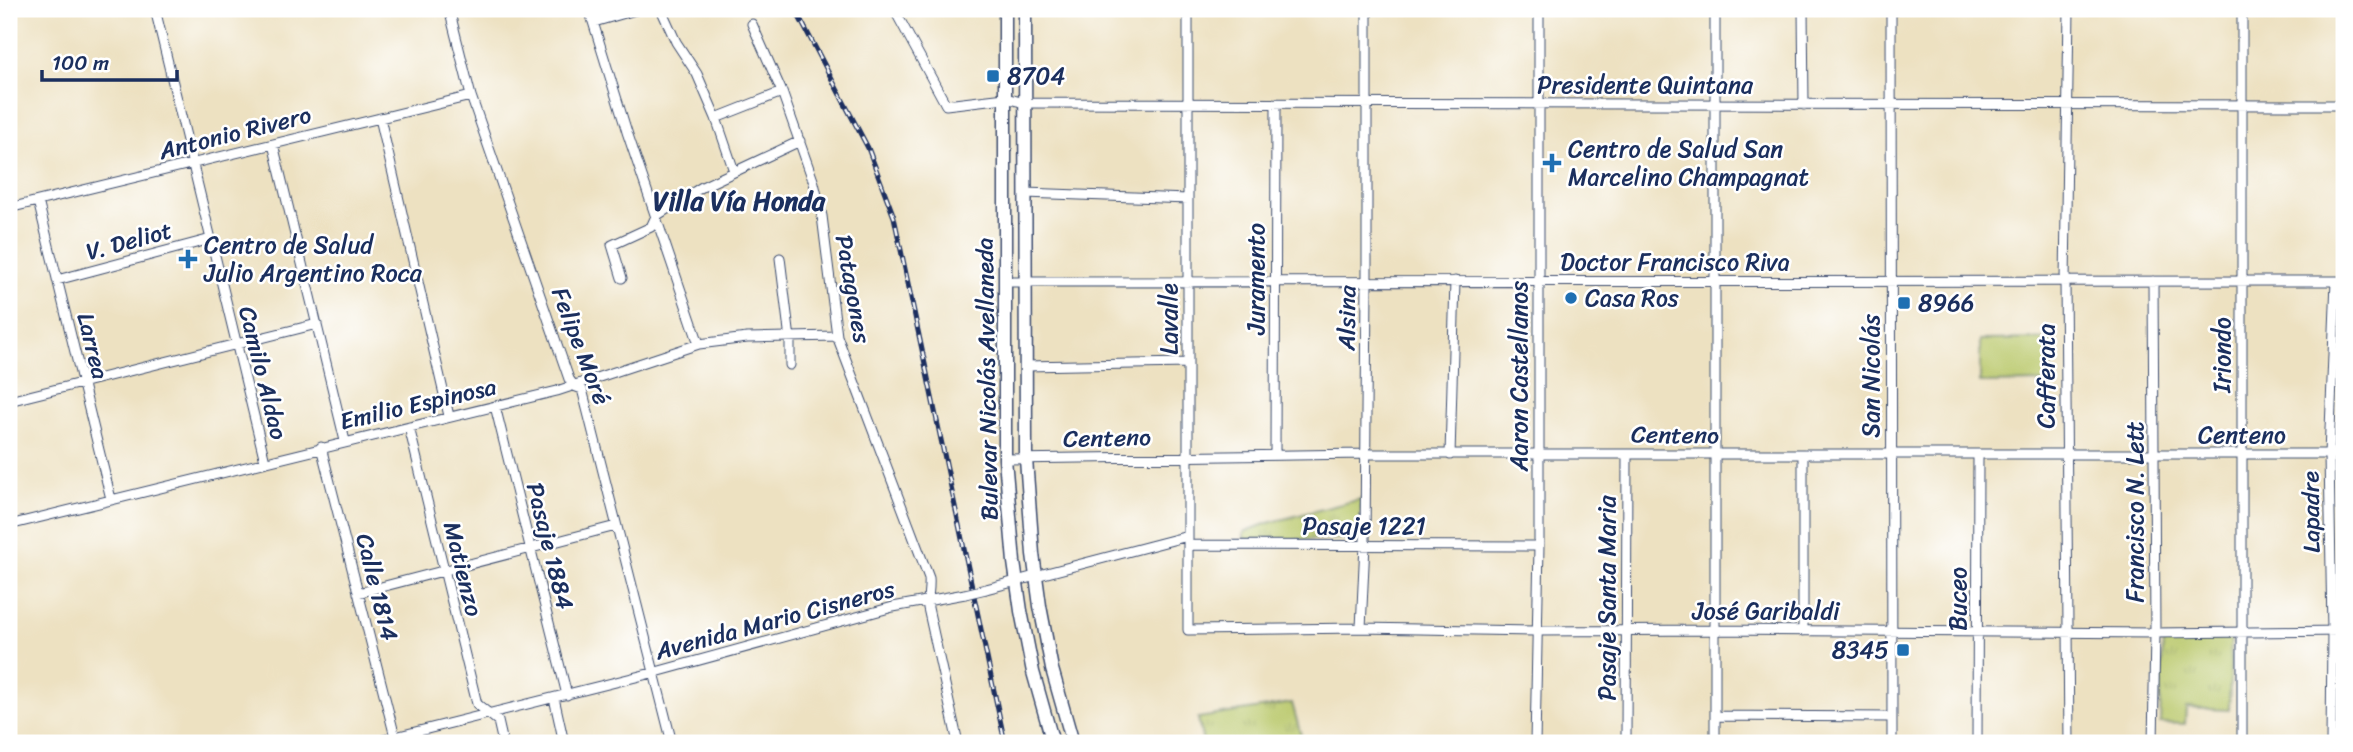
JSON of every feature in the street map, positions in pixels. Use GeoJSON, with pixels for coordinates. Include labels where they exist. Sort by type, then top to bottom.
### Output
{"type":"FeatureCollection","features":[{"type":"Feature","properties":{"kind":"main road","name":"Bulevar Nicolás Avellaneda"},"geometry":{"type":"LineString","coordinates":[[1005,9],[1005,459],[1016,580],[1034,672],[1053,743]]}},
{"type":"Feature","properties":{"kind":"main road","name":"Bulevar Nicolás Avellaneda"},"geometry":{"type":"LineString","coordinates":[[1025,9],[1026,459],[1035,575],[1052,669],[1073,743]]}},
{"type":"Feature","properties":{"kind":"street","name":"Camilo Aldao"},"geometry":{"type":"LineString","coordinates":[[155,9],[265,461]]}},
{"type":"Feature","properties":{"kind":"street","name":"Felipe Moré"},"geometry":{"type":"LineString","coordinates":[[449,9],[471,96],[569,379],[574,386],[582,389],[672,743]]}},
{"type":"Feature","properties":{"kind":"street"},"geometry":{"type":"LineString","coordinates":[[590,9],[627,132],[699,344]]}},
{"type":"Feature","properties":{"kind":"street"},"geometry":{"type":"LineString","coordinates":[[594,22],[639,9]]}},
{"type":"Feature","properties":{"kind":"street"},"geometry":{"type":"LineString","coordinates":[[661,9],[676,42],[697,74],[734,171]]}},
{"type":"Feature","properties":{"kind":"street","name":"Presidente Quintana"},"geometry":{"type":"LineString","coordinates":[[894,9],[946,106],[1005,99],[1025,103],[2344,105]]}},
{"type":"Feature","properties":{"kind":"street","name":"Lavalle"},"geometry":{"type":"LineString","coordinates":[[1188,9],[1188,630]]}},
{"type":"Feature","properties":{"kind":"street","name":"Alsina"},"geometry":{"type":"LineString","coordinates":[[1361,628],[1365,544],[1367,9]]}},
{"type":"Feature","properties":{"kind":"street","name":"Aaron Castellanos"},"geometry":{"type":"LineString","coordinates":[[1535,743],[1539,546],[1539,9]]}},
{"type":"Feature","properties":{"kind":"street"},"geometry":{"type":"LineString","coordinates":[[1715,743],[1716,9]]}},
{"type":"Feature","properties":{"kind":"street"},"geometry":{"type":"LineString","coordinates":[[1803,9],[1804,105]]}},
{"type":"Feature","properties":{"kind":"street","name":"San Nicolás"},"geometry":{"type":"LineString","coordinates":[[1891,9],[1892,743]]}},
{"type":"Feature","properties":{"kind":"street","name":"Cafferata"},"geometry":{"type":"LineString","coordinates":[[2069,743],[2065,281],[2070,9]]}},
{"type":"Feature","properties":{"kind":"street","name":"Iriondo"},"geometry":{"type":"LineString","coordinates":[[2242,9],[2242,743]]}},
{"type":"Feature","properties":{"kind":"street","name":"Patagones"},"geometry":{"type":"LineString","coordinates":[[752,24],[782,92],[814,183],[822,216],[837,336],[929,578],[931,590],[927,600],[958,743]]}},
{"type":"Feature","properties":{"kind":"street"},"geometry":{"type":"LineString","coordinates":[[716,118],[782,92]]}},
{"type":"Feature","properties":{"kind":"street","name":"Antonio Rivero"},"geometry":{"type":"LineString","coordinates":[[9,208],[471,96]]}},
{"type":"Feature","properties":{"kind":"street","name":"Juramento"},"geometry":{"type":"LineString","coordinates":[[1275,455],[1276,104]]}},
{"type":"Feature","properties":{"kind":"street"},"geometry":{"type":"LineString","coordinates":[[380,118],[449,416]]}},
{"type":"Feature","properties":{"kind":"street"},"geometry":{"type":"LineString","coordinates":[[622,278],[612,244],[651,226],[656,216],[702,187],[800,141]]}},
{"type":"Feature","properties":{"kind":"street"},"geometry":{"type":"LineString","coordinates":[[273,144],[345,441]]}},
{"type":"Feature","properties":{"kind":"street"},"geometry":{"type":"LineString","coordinates":[[1025,194],[1188,199]]}},
{"type":"Feature","properties":{"kind":"street","name":"Larrea"},"geometry":{"type":"LineString","coordinates":[[38,201],[110,499]]}},
{"type":"Feature","properties":{"kind":"street","name":"V. Deliot"},"geometry":{"type":"LineString","coordinates":[[57,280],[211,239]]}},
{"type":"Feature","properties":{"kind":"street"},"geometry":{"type":"LineString","coordinates":[[780,258],[790,339],[790,365]]}},
{"type":"Feature","properties":{"kind":"street"},"geometry":{"type":"LineString","coordinates":[[1450,455],[1455,281]]}},
{"type":"Feature","properties":{"kind":"street","name":"Francisco N. Lett"},"geometry":{"type":"LineString","coordinates":[[2153,281],[2153,743]]}},
{"type":"Feature","properties":{"kind":"street","name":"Doctor Francisco Riva"},"geometry":{"type":"LineString","coordinates":[[1005,282],[2340,281]]}},
{"type":"Feature","properties":{"kind":"street","name":"Lapadre"},"geometry":{"type":"LineString","coordinates":[[2331,743],[2329,454],[2340,281]]}},
{"type":"Feature","properties":{"kind":"street"},"geometry":{"type":"LineString","coordinates":[[9,401],[317,324]]}},
{"type":"Feature","properties":{"kind":"street","name":"Emilio Espinosa"},"geometry":{"type":"LineString","coordinates":[[9,525],[574,386],[699,344],[747,338],[837,336]]}},
{"type":"Feature","properties":{"kind":"street"},"geometry":{"type":"LineString","coordinates":[[1026,366],[1188,363]]}},
{"type":"Feature","properties":{"kind":"street","name":"Pasaje 1884"},"geometry":{"type":"LineString","coordinates":[[495,406],[566,695]]}},
{"type":"Feature","properties":{"kind":"street","name":"Matienzo"},"geometry":{"type":"LineString","coordinates":[[409,427],[477,704],[498,721],[503,743]]}},
{"type":"Feature","properties":{"kind":"street","name":"Calle 1814"},"geometry":{"type":"LineString","coordinates":[[321,447],[395,737]]}},
{"type":"Feature","properties":{"kind":"street","name":"Centeno"},"geometry":{"type":"LineString","coordinates":[[1005,459],[1364,454],[2344,454]]}},
{"type":"Feature","properties":{"kind":"street","name":"Pasaje Santa Maria"},"geometry":{"type":"LineString","coordinates":[[1626,743],[1627,454]]}},
{"type":"Feature","properties":{"kind":"street"},"geometry":{"type":"LineString","coordinates":[[1803,455],[1803,631]]}},
{"type":"Feature","properties":{"kind":"street","name":"Buceo"},"geometry":{"type":"LineString","coordinates":[[1977,743],[1978,455]]}},
{"type":"Feature","properties":{"kind":"street"},"geometry":{"type":"LineString","coordinates":[[358,593],[615,526]]}},
{"type":"Feature","properties":{"kind":"street","name":"Avenida Mario Cisneros"},"geometry":{"type":"LineString","coordinates":[[371,743],[656,672],[893,607],[965,594],[1188,540]]}},
{"type":"Feature","properties":{"kind":"street","name":"Pasaje 1221"},"geometry":{"type":"LineString","coordinates":[[1188,540],[1539,546]]}},
{"type":"Feature","properties":{"kind":"street","name":"José Garibaldi"},"geometry":{"type":"LineString","coordinates":[[1188,630],[1361,628],[2155,633],[2344,631]]}},
{"type":"Feature","properties":{"kind":"street"},"geometry":{"type":"LineString","coordinates":[[554,698],[564,743]]}},
{"type":"Feature","properties":{"kind":"street"},"geometry":{"type":"LineString","coordinates":[[1715,716],[1892,716]]}},
{"type":"Feature","properties":{"kind":"street"},"geometry":{"type":"LineString","coordinates":[[415,733],[417,743]]}},
{"type":"Feature","properties":{"kind":"green space"},"geometry":{"type":"Polygon","coordinates":[[[2052,339],[2052,382],[1980,383],[1980,340],[2052,339]]]}},
{"type":"Feature","properties":{"kind":"green space"},"geometry":{"type":"Polygon","coordinates":[[[1361,499],[1361,532],[1355,539],[1244,540],[1244,532],[1268,523],[1361,499]]]}},
{"type":"Feature","properties":{"kind":"green space"},"geometry":{"type":"Polygon","coordinates":[[[2163,639],[2231,640],[2229,710],[2186,708],[2185,724],[2160,723],[2163,639]]]}},
{"type":"Feature","properties":{"kind":"green space"},"geometry":{"type":"Polygon","coordinates":[[[1292,703],[1303,743],[1203,743],[1198,718],[1292,703]]]}},
{"type":"Feature","properties":{"kind":"railway"},"geometry":{"type":"LineString","coordinates":[[795,9],[868,148],[894,217],[1005,743]]}},
{"type":"Feature","properties":{"kind":"place","name":"8704"},"geometry":{"type":"Point","coordinates":[993,76]}},
{"type":"Feature","properties":{"kind":"place","name":"Centro de Salud San Marcelino Champagnat"},"geometry":{"type":"Point","coordinates":[1552,163]}},
{"type":"Feature","properties":{"kind":"place","name":"Centro de Salud Julio Argentino Roca"},"geometry":{"type":"Point","coordinates":[188,259]}},
{"type":"Feature","properties":{"kind":"place","name":"Casa Ros"},"geometry":{"type":"Point","coordinates":[1571,298]}},
{"type":"Feature","properties":{"kind":"place","name":"8966"},"geometry":{"type":"Point","coordinates":[1904,303]}},
{"type":"Feature","properties":{"kind":"place","name":"8345"},"geometry":{"type":"Point","coordinates":[1903,650]}},
{"type":"Feature","properties":{"kind":"district","name":"Villa Vía Honda"},"geometry":{"type":"Point","coordinates":[739,201]}}]}
